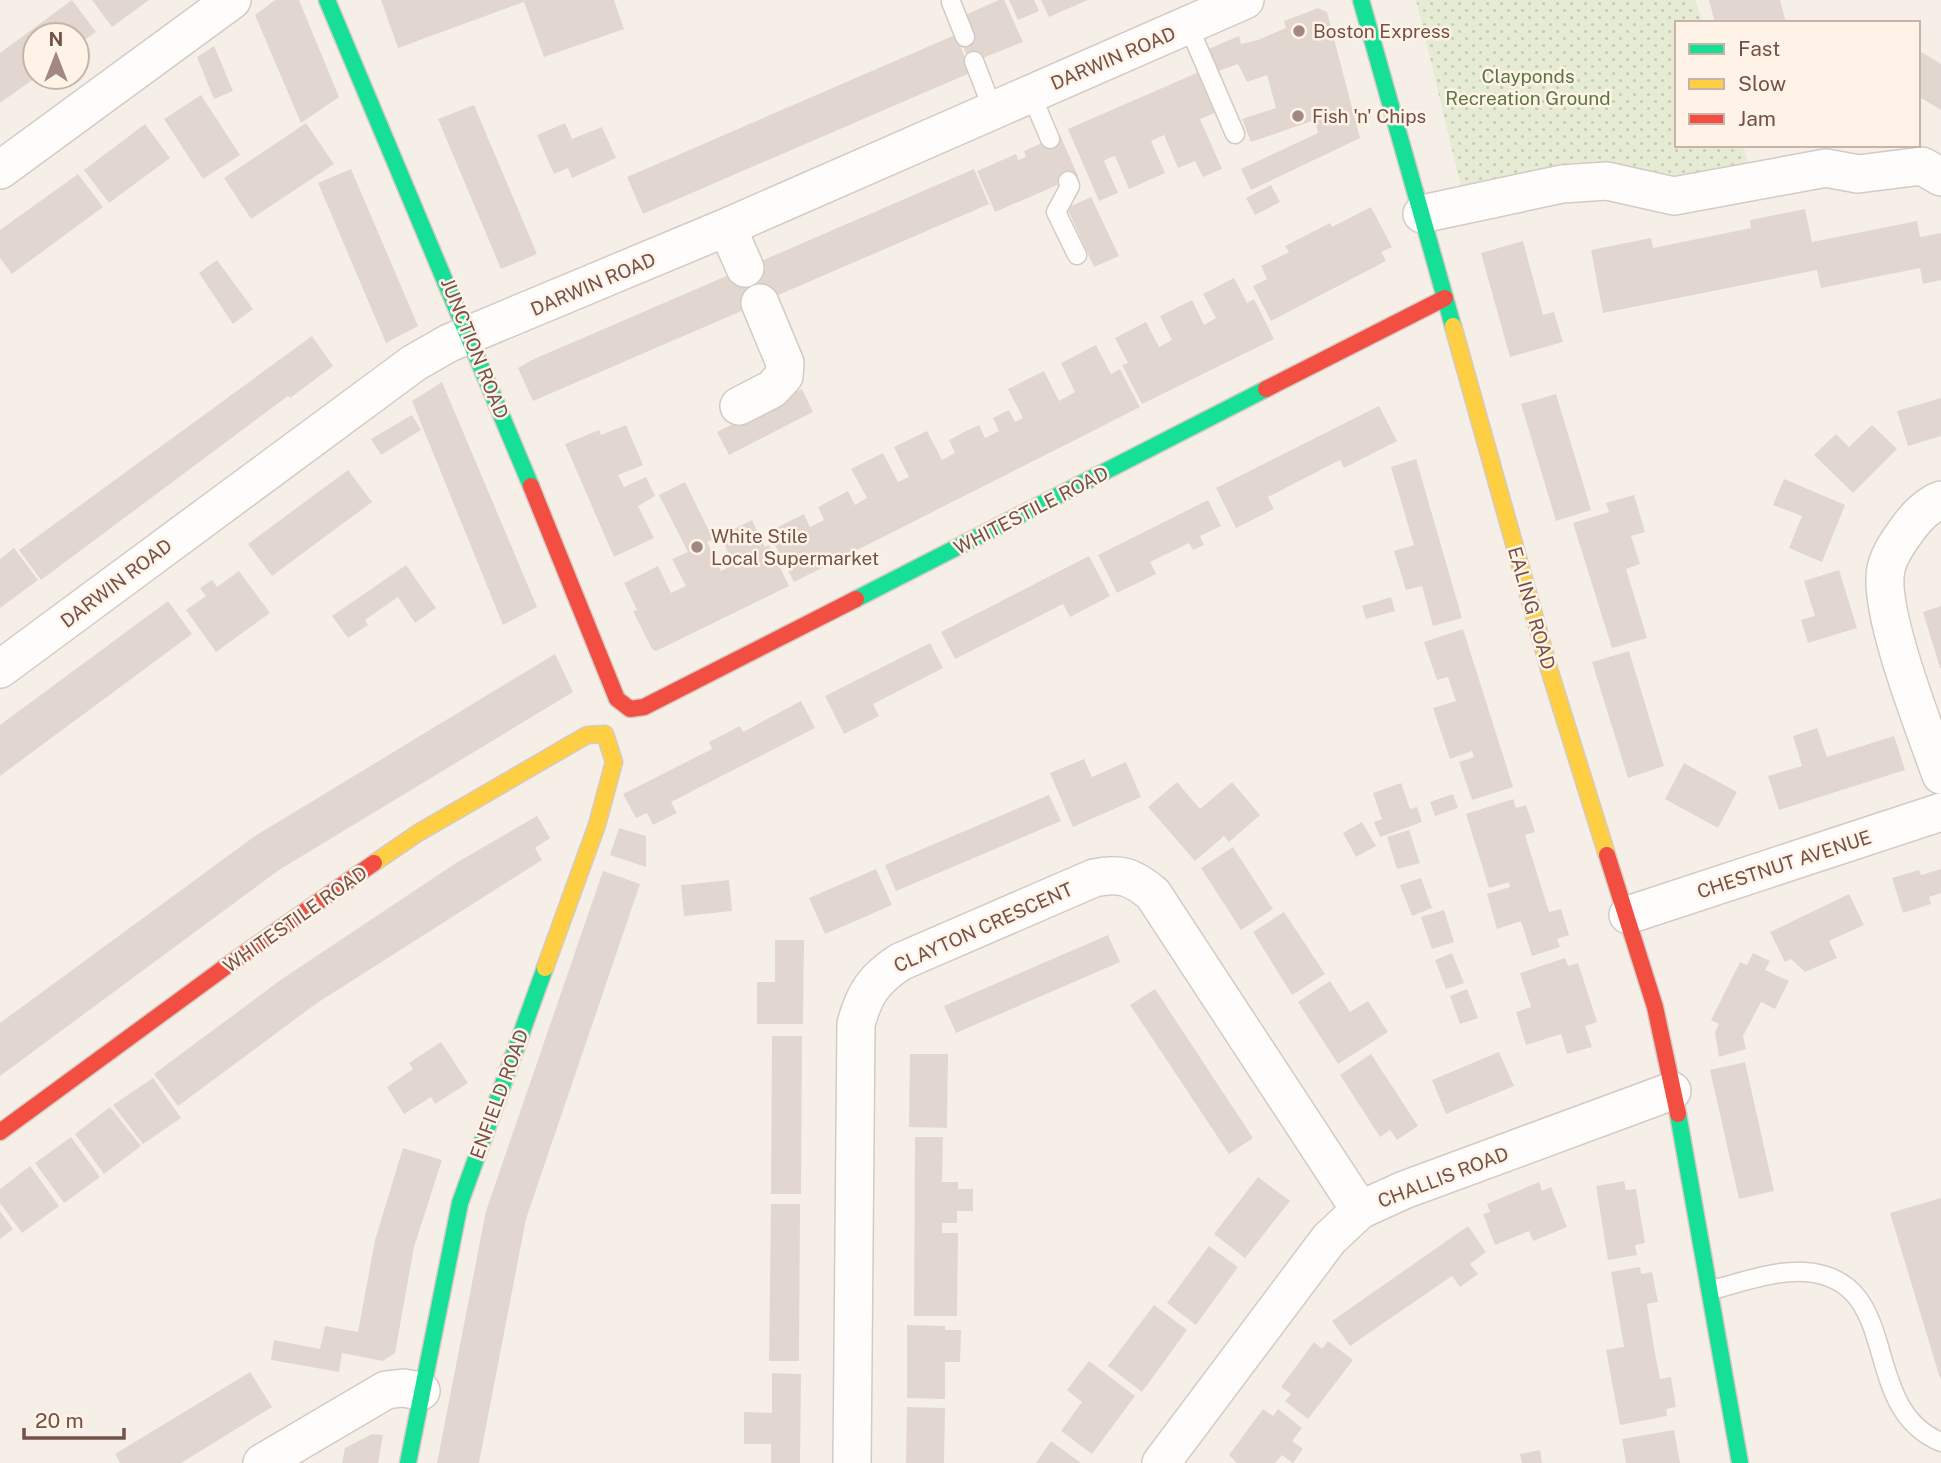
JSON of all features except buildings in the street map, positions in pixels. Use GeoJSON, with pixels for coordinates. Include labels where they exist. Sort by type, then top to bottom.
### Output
{"type":"FeatureCollection","features":[{"type":"Feature","properties":{"kind":"street"},"geometry":{"type":"LineString","coordinates":[[0,170],[232,0]]}},
{"type":"Feature","properties":{"kind":"street","name":"JUNCTION ROAD"},"geometry":{"type":"LineString","coordinates":[[327,0],[470,335],[617,699]]}},
{"type":"Feature","properties":{"kind":"street","name":"DARWIN ROAD"},"geometry":{"type":"LineString","coordinates":[[0,669],[414,363],[470,335],[727,227],[1245,0]]}},
{"type":"Feature","properties":{"kind":"street","name":"EALING ROAD"},"geometry":{"type":"LineString","coordinates":[[1361,0],[1550,672],[1655,1007],[1711,1290],[1740,1463]]}},
{"type":"Feature","properties":{"kind":"street"},"geometry":{"type":"LineString","coordinates":[[1422,214],[1562,184],[1607,181],[1674,197],[1826,168],[1858,174],[1895,167],[1922,166],[1941,177]]}},
{"type":"Feature","properties":{"kind":"street"},"geometry":{"type":"LineString","coordinates":[[727,227],[745,268]]}},
{"type":"Feature","properties":{"kind":"street","name":"WHITESTILE ROAD"},"geometry":{"type":"LineString","coordinates":[[617,699],[630,709],[644,707],[1445,298]]}},
{"type":"Feature","properties":{"kind":"street"},"geometry":{"type":"LineString","coordinates":[[739,406],[772,389],[785,376],[785,363],[760,303]]}},
{"type":"Feature","properties":{"kind":"street"},"geometry":{"type":"LineString","coordinates":[[1941,500],[1912,522],[1897,543],[1886,569],[1886,597],[1896,640],[1941,775]]}},
{"type":"Feature","properties":{"kind":"street","name":"WHITESTILE ROAD"},"geometry":{"type":"LineString","coordinates":[[0,1132],[228,965],[418,834],[587,735],[605,734]]}},
{"type":"Feature","properties":{"kind":"street","name":"ENFIELD ROAD"},"geometry":{"type":"LineString","coordinates":[[408,1463],[460,1203],[611,779],[614,762],[605,734]]}},
{"type":"Feature","properties":{"kind":"street","name":"CHESTNUT AVENUE"},"geometry":{"type":"LineString","coordinates":[[1628,915],[1941,812]]}},
{"type":"Feature","properties":{"kind":"street","name":"CLAYTON CRESCENT"},"geometry":{"type":"LineString","coordinates":[[852,1463],[856,1024],[863,998],[878,977],[900,961],[1094,878],[1116,873],[1138,880],[1153,894],[1360,1210]]}},
{"type":"Feature","properties":{"kind":"street","name":"CHALLIS ROAD"},"geometry":{"type":"LineString","coordinates":[[1161,1463],[1329,1239],[1360,1210],[1404,1190],[1672,1091]]}},
{"type":"Feature","properties":{"kind":"street"},"geometry":{"type":"LineString","coordinates":[[262,1463],[386,1391],[403,1388],[421,1391]]}},
{"type":"Feature","properties":{"kind":"lane"},"geometry":{"type":"LineString","coordinates":[[951,2],[965,37]]}},
{"type":"Feature","properties":{"kind":"lane"},"geometry":{"type":"LineString","coordinates":[[1188,25],[1235,134]]}},
{"type":"Feature","properties":{"kind":"lane"},"geometry":{"type":"LineString","coordinates":[[974,61],[993,110]]}},
{"type":"Feature","properties":{"kind":"lane"},"geometry":{"type":"LineString","coordinates":[[1031,94],[1050,139]]}},
{"type":"Feature","properties":{"kind":"lane"},"geometry":{"type":"LineString","coordinates":[[1068,181],[1070,186],[1056,212],[1077,255]]}},
{"type":"Feature","properties":{"kind":"lane"},"geometry":{"type":"LineString","coordinates":[[1711,1290],[1776,1275],[1803,1272],[1834,1276],[1857,1293],[1869,1315],[1880,1357],[1909,1420],[1928,1436],[1941,1442]]}},
{"type":"Feature","properties":{"kind":"green space","name":"Clayponds Recreation Ground"},"geometry":{"type":"Polygon","coordinates":[[[1416,0],[1695,0],[1702,21],[1675,21],[1675,147],[1744,147],[1749,165],[1673,175],[1597,161],[1462,191],[1416,0]]]}},
{"type":"Feature","properties":{"kind":"traffic: fast"},"geometry":{"type":"LineString","coordinates":[[327,0],[531,486]]}},
{"type":"Feature","properties":{"kind":"traffic: fast"},"geometry":{"type":"LineString","coordinates":[[1361,0],[1453,326]]}},
{"type":"Feature","properties":{"kind":"traffic: fast"},"geometry":{"type":"LineString","coordinates":[[856,599],[1266,389]]}},
{"type":"Feature","properties":{"kind":"traffic: fast"},"geometry":{"type":"LineString","coordinates":[[408,1463],[460,1203],[545,968]]}},
{"type":"Feature","properties":{"kind":"traffic: fast"},"geometry":{"type":"LineString","coordinates":[[1678,1114],[1740,1463]]}},
{"type":"Feature","properties":{"kind":"traffic: slow"},"geometry":{"type":"LineString","coordinates":[[1453,326],[1550,672],[1607,855]]}},
{"type":"Feature","properties":{"kind":"traffic: slow"},"geometry":{"type":"LineString","coordinates":[[374,863],[418,833],[587,735],[605,734],[614,762],[597,825],[545,968]]}},
{"type":"Feature","properties":{"kind":"traffic: jam"},"geometry":{"type":"LineString","coordinates":[[1266,389],[1445,298]]}},
{"type":"Feature","properties":{"kind":"traffic: jam"},"geometry":{"type":"LineString","coordinates":[[531,486],[617,699],[630,709],[644,707],[856,599]]}},
{"type":"Feature","properties":{"kind":"traffic: jam"},"geometry":{"type":"LineString","coordinates":[[1607,855],[1655,1007],[1678,1114]]}},
{"type":"Feature","properties":{"kind":"traffic: jam"},"geometry":{"type":"LineString","coordinates":[[0,1132],[228,965],[374,863]]}},
{"type":"Feature","properties":{"kind":"place","name":"Boston Express"},"geometry":{"type":"Point","coordinates":[1299,31]}},
{"type":"Feature","properties":{"kind":"place","name":"Fish 'n' Chips"},"geometry":{"type":"Point","coordinates":[1298,116]}},
{"type":"Feature","properties":{"kind":"place","name":"White Stile Local Supermarket"},"geometry":{"type":"Point","coordinates":[697,547]}}]}
